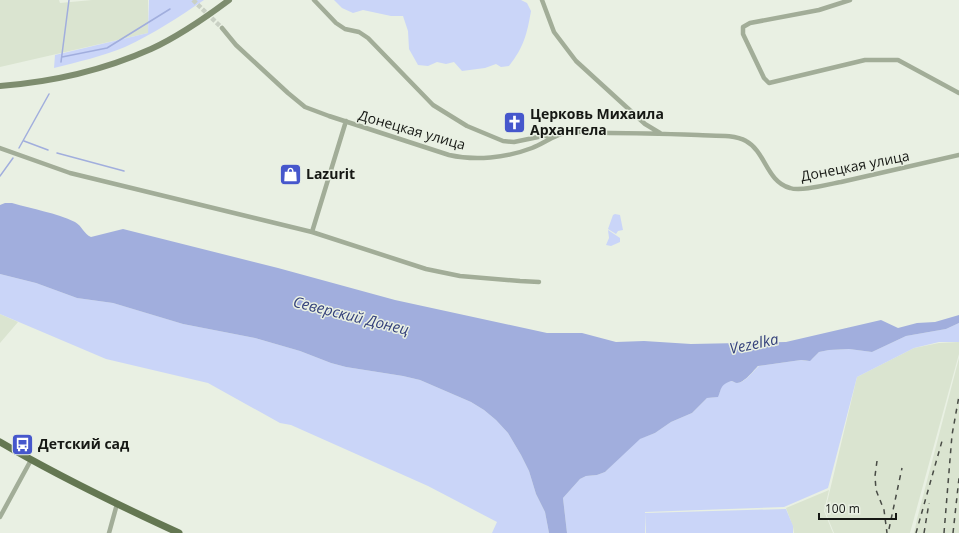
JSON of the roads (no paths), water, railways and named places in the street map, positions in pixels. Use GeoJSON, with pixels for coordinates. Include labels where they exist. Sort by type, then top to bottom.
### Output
{"type":"FeatureCollection","features":[{"type":"Feature","properties":{"kind":"main road"},"geometry":{"type":"LineString","coordinates":[[0,86],[66,77],[129,58],[174,36],[203,19],[229,0]]}},
{"type":"Feature","properties":{"kind":"main road"},"geometry":{"type":"LineString","coordinates":[[0,442],[31,460],[117,504],[179,533]]}},
{"type":"Feature","properties":{"kind":"street"},"geometry":{"type":"LineString","coordinates":[[314,0],[336,23],[345,29],[359,32],[368,38],[433,105],[467,126],[508,142],[543,136],[555,136]]}},
{"type":"Feature","properties":{"kind":"street"},"geometry":{"type":"LineString","coordinates":[[542,0],[554,32],[576,61],[645,124],[662,134]]}},
{"type":"Feature","properties":{"kind":"street"},"geometry":{"type":"LineString","coordinates":[[850,0],[819,10],[750,23],[743,27],[743,34],[764,78],[770,83],[865,60],[898,60],[959,93]]}},
{"type":"Feature","properties":{"kind":"street","name":"Донецкая улица"},"geometry":{"type":"LineString","coordinates":[[222,28],[236,45],[288,93],[305,106],[346,122],[461,158],[503,156],[533,148],[555,136],[570,132],[728,137],[744,140],[752,145],[759,153],[774,178],[782,185],[792,189],[810,188],[832,184],[959,155]]}},
{"type":"Feature","properties":{"kind":"street"},"geometry":{"type":"LineString","coordinates":[[312,232],[346,122]]}},
{"type":"Feature","properties":{"kind":"street"},"geometry":{"type":"LineString","coordinates":[[0,148],[70,173],[312,232],[426,269],[460,276],[539,282]]}},
{"type":"Feature","properties":{"kind":"street"},"geometry":{"type":"LineString","coordinates":[[0,517],[31,460]]}},
{"type":"Feature","properties":{"kind":"street"},"geometry":{"type":"LineString","coordinates":[[109,533],[117,504]]}},
{"type":"Feature","properties":{"kind":"water"},"geometry":{"type":"Polygon","coordinates":[[[12,203],[68,219],[75,222],[91,237],[123,229],[278,268],[395,300],[547,333],[582,333],[616,342],[644,341],[691,344],[786,342],[881,320],[898,328],[917,323],[935,322],[959,315],[959,323],[946,329],[906,336],[872,352],[849,349],[829,350],[819,352],[810,361],[801,360],[758,366],[743,381],[737,383],[731,381],[725,384],[722,387],[718,397],[707,398],[692,413],[671,422],[655,433],[640,439],[605,472],[597,475],[586,476],[580,479],[563,498],[567,533],[549,533],[545,512],[536,494],[529,471],[508,433],[496,420],[471,402],[420,380],[346,367],[300,351],[255,338],[183,324],[113,303],[77,298],[36,283],[0,274],[0,205],[12,203]]]}},
{"type":"Feature","properties":{"kind":"waterway"},"geometry":{"type":"LineString","coordinates":[[61,62],[69,0]]}},
{"type":"Feature","properties":{"kind":"waterway"},"geometry":{"type":"LineString","coordinates":[[62,57],[107,48],[170,9]]}},
{"type":"Feature","properties":{"kind":"waterway"},"geometry":{"type":"LineString","coordinates":[[19,148],[49,94]]}},
{"type":"Feature","properties":{"kind":"waterway"},"geometry":{"type":"LineString","coordinates":[[24,141],[48,150]]}},
{"type":"Feature","properties":{"kind":"waterway"},"geometry":{"type":"LineString","coordinates":[[57,153],[124,171]]}},
{"type":"Feature","properties":{"kind":"waterway"},"geometry":{"type":"LineString","coordinates":[[0,176],[13,158]]}},
{"type":"Feature","properties":{"kind":"tunnel"},"geometry":{"type":"LineString","coordinates":[[193,0],[222,28]]}},
{"type":"Feature","properties":{"kind":"railway"},"geometry":{"type":"LineString","coordinates":[[944,533],[952,435],[959,396]]}},
{"type":"Feature","properties":{"kind":"railway"},"geometry":{"type":"LineString","coordinates":[[916,533],[942,441]]}},
{"type":"Feature","properties":{"kind":"railway"},"geometry":{"type":"LineString","coordinates":[[877,461],[875,476],[876,490],[884,510],[887,533]]}},
{"type":"Feature","properties":{"kind":"railway"},"geometry":{"type":"LineString","coordinates":[[889,529],[902,468]]}},
{"type":"Feature","properties":{"kind":"railway"},"geometry":{"type":"LineString","coordinates":[[953,533],[959,478]]}},
{"type":"Feature","properties":{"kind":"railway"},"geometry":{"type":"LineString","coordinates":[[924,533],[929,503]]}},
{"type":"Feature","properties":{"kind":"place","name":"Церковь Михаила Архангела"},"geometry":{"type":"Point","coordinates":[515,122]}},
{"type":"Feature","properties":{"kind":"place","name":"Lazurit"},"geometry":{"type":"Point","coordinates":[290,174]}},
{"type":"Feature","properties":{"kind":"place","name":"Детский сад"},"geometry":{"type":"Point","coordinates":[23,444]}},
{"type":"Feature","properties":{"kind":"water label","name":"Северский Донец"},"geometry":{"type":"Point","coordinates":[351,316]}},
{"type":"Feature","properties":{"kind":"water label","name":"Vezelka"},"geometry":{"type":"Point","coordinates":[754,344]}}]}
